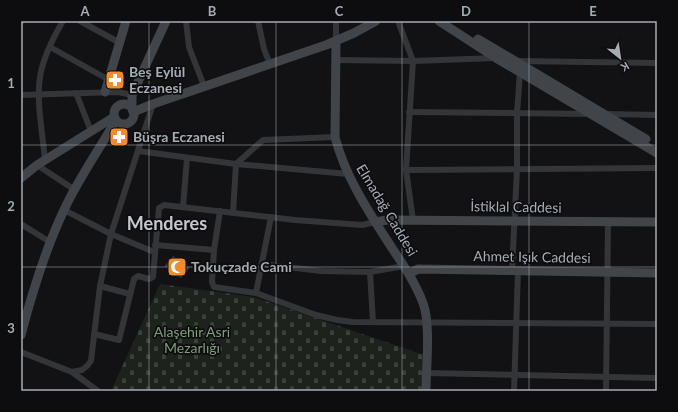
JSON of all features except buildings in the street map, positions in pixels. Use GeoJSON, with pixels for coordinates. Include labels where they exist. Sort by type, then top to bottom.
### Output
{"type":"FeatureCollection","features":[{"type":"Feature","properties":{"kind":"street"},"geometry":{"type":"LineString","coordinates":[[63,21],[50,47],[40,77],[41,162],[75,190]]}},
{"type":"Feature","properties":{"kind":"street"},"geometry":{"type":"LineString","coordinates":[[80,21],[120,43]]}},
{"type":"Feature","properties":{"kind":"street"},"geometry":{"type":"LineString","coordinates":[[105,92],[126,21]]}},
{"type":"Feature","properties":{"kind":"street"},"geometry":{"type":"LineString","coordinates":[[21,335],[50,242],[64,210],[105,139],[115,118],[114,110],[132,95],[166,21]]}},
{"type":"Feature","properties":{"kind":"street"},"geometry":{"type":"LineString","coordinates":[[186,21],[189,47],[204,86]]}},
{"type":"Feature","properties":{"kind":"street"},"geometry":{"type":"LineString","coordinates":[[258,21],[260,36],[270,64]]}},
{"type":"Feature","properties":{"kind":"street"},"geometry":{"type":"LineString","coordinates":[[336,21],[336,41]]}},
{"type":"Feature","properties":{"kind":"street"},"geometry":{"type":"LineString","coordinates":[[398,21],[413,60],[406,170],[413,220]]}},
{"type":"Feature","properties":{"kind":"street"},"geometry":{"type":"LineString","coordinates":[[439,21],[496,58],[657,153]]}},
{"type":"Feature","properties":{"kind":"street"},"geometry":{"type":"LineString","coordinates":[[448,21],[657,146]]}},
{"type":"Feature","properties":{"kind":"street"},"geometry":{"type":"LineString","coordinates":[[133,110],[336,41],[374,22]]}},
{"type":"Feature","properties":{"kind":"street","name":"Elmadağ Caddesi"},"geometry":{"type":"LineString","coordinates":[[336,41],[334,137],[338,151],[348,174],[375,222],[406,270],[424,304],[427,322],[426,391]]}},
{"type":"Feature","properties":{"kind":"street"},"geometry":{"type":"LineString","coordinates":[[50,47],[109,80]]}},
{"type":"Feature","properties":{"kind":"street"},"geometry":{"type":"LineString","coordinates":[[335,60],[496,58]]}},
{"type":"Feature","properties":{"kind":"street"},"geometry":{"type":"LineString","coordinates":[[515,61],[657,63]]}},
{"type":"Feature","properties":{"kind":"street"},"geometry":{"type":"LineString","coordinates":[[514,391],[516,323],[515,221],[517,113],[520,72]]}},
{"type":"Feature","properties":{"kind":"street"},"geometry":{"type":"LineString","coordinates":[[21,95],[118,92],[132,95]]}},
{"type":"Feature","properties":{"kind":"street"},"geometry":{"type":"LineString","coordinates":[[76,93],[91,131]]}},
{"type":"Feature","properties":{"kind":"street"},"geometry":{"type":"LineString","coordinates":[[105,139],[131,121],[133,110],[132,95]]}},
{"type":"Feature","properties":{"kind":"street"},"geometry":{"type":"LineString","coordinates":[[72,372],[82,370],[91,361],[100,286],[111,234],[153,104]]}},
{"type":"Feature","properties":{"kind":"street"},"geometry":{"type":"LineString","coordinates":[[119,105],[128,105],[133,110]]}},
{"type":"Feature","properties":{"kind":"street"},"geometry":{"type":"LineString","coordinates":[[409,112],[591,114]]}},
{"type":"Feature","properties":{"kind":"street"},"geometry":{"type":"LineString","coordinates":[[604,114],[657,115]]}},
{"type":"Feature","properties":{"kind":"street"},"geometry":{"type":"LineString","coordinates":[[23,173],[115,118]]}},
{"type":"Feature","properties":{"kind":"street"},"geometry":{"type":"LineString","coordinates":[[115,118],[118,122],[125,124]]}},
{"type":"Feature","properties":{"kind":"street"},"geometry":{"type":"LineString","coordinates":[[233,213],[236,164],[263,140],[334,137]]}},
{"type":"Feature","properties":{"kind":"street"},"geometry":{"type":"LineString","coordinates":[[138,151],[236,164],[348,174]]}},
{"type":"Feature","properties":{"kind":"street"},"geometry":{"type":"LineString","coordinates":[[182,207],[188,158]]}},
{"type":"Feature","properties":{"kind":"street"},"geometry":{"type":"LineString","coordinates":[[406,170],[657,168]]}},
{"type":"Feature","properties":{"kind":"street"},"geometry":{"type":"LineString","coordinates":[[94,334],[119,340],[134,279],[138,276],[149,279],[153,277],[159,208],[164,205],[362,225],[375,222]]}},
{"type":"Feature","properties":{"kind":"street"},"geometry":{"type":"LineString","coordinates":[[64,210],[111,234],[154,252]]}},
{"type":"Feature","properties":{"kind":"street"},"geometry":{"type":"LineString","coordinates":[[220,211],[214,250],[212,282],[214,286],[256,294],[316,315],[353,322],[657,324]]}},
{"type":"Feature","properties":{"kind":"street"},"geometry":{"type":"LineString","coordinates":[[256,294],[271,217]]}},
{"type":"Feature","properties":{"kind":"street","name":"İstiklal Caddesi"},"geometry":{"type":"LineString","coordinates":[[375,222],[387,220],[657,222]]}},
{"type":"Feature","properties":{"kind":"street"},"geometry":{"type":"LineString","coordinates":[[606,391],[608,222]]}},
{"type":"Feature","properties":{"kind":"street"},"geometry":{"type":"LineString","coordinates":[[21,224],[50,242]]}},
{"type":"Feature","properties":{"kind":"street"},"geometry":{"type":"LineString","coordinates":[[155,245],[214,250]]}},
{"type":"Feature","properties":{"kind":"street"},"geometry":{"type":"LineString","coordinates":[[262,264],[321,271],[370,272],[406,270]]}},
{"type":"Feature","properties":{"kind":"street","name":"Ahmet Işık Caddesi"},"geometry":{"type":"LineString","coordinates":[[406,270],[657,273]]}},
{"type":"Feature","properties":{"kind":"street"},"geometry":{"type":"LineString","coordinates":[[370,272],[373,322]]}},
{"type":"Feature","properties":{"kind":"street"},"geometry":{"type":"LineString","coordinates":[[100,286],[130,294]]}},
{"type":"Feature","properties":{"kind":"street"},"geometry":{"type":"LineString","coordinates":[[21,352],[72,372],[98,391]]}},
{"type":"Feature","properties":{"kind":"street"},"geometry":{"type":"LineString","coordinates":[[426,373],[657,378]]}},
{"type":"Feature","properties":{"kind":"green space","name":"Alaşehir Asri Mezarlığı"},"geometry":{"type":"Polygon","coordinates":[[[160,284],[254,297],[424,355],[424,391],[111,391],[160,284]]]}},
{"type":"Feature","properties":{"kind":"place","name":"Beş Eylül Eczanesi"},"geometry":{"type":"Point","coordinates":[115,80]}},
{"type":"Feature","properties":{"kind":"place","name":"Büşra Eczanesi"},"geometry":{"type":"Point","coordinates":[119,137]}},
{"type":"Feature","properties":{"kind":"place","name":"Tokuçzade Cami"},"geometry":{"type":"Point","coordinates":[177,267]}},
{"type":"Feature","properties":{"kind":"district","name":"Menderes"},"geometry":{"type":"Point","coordinates":[167,224]}}]}
